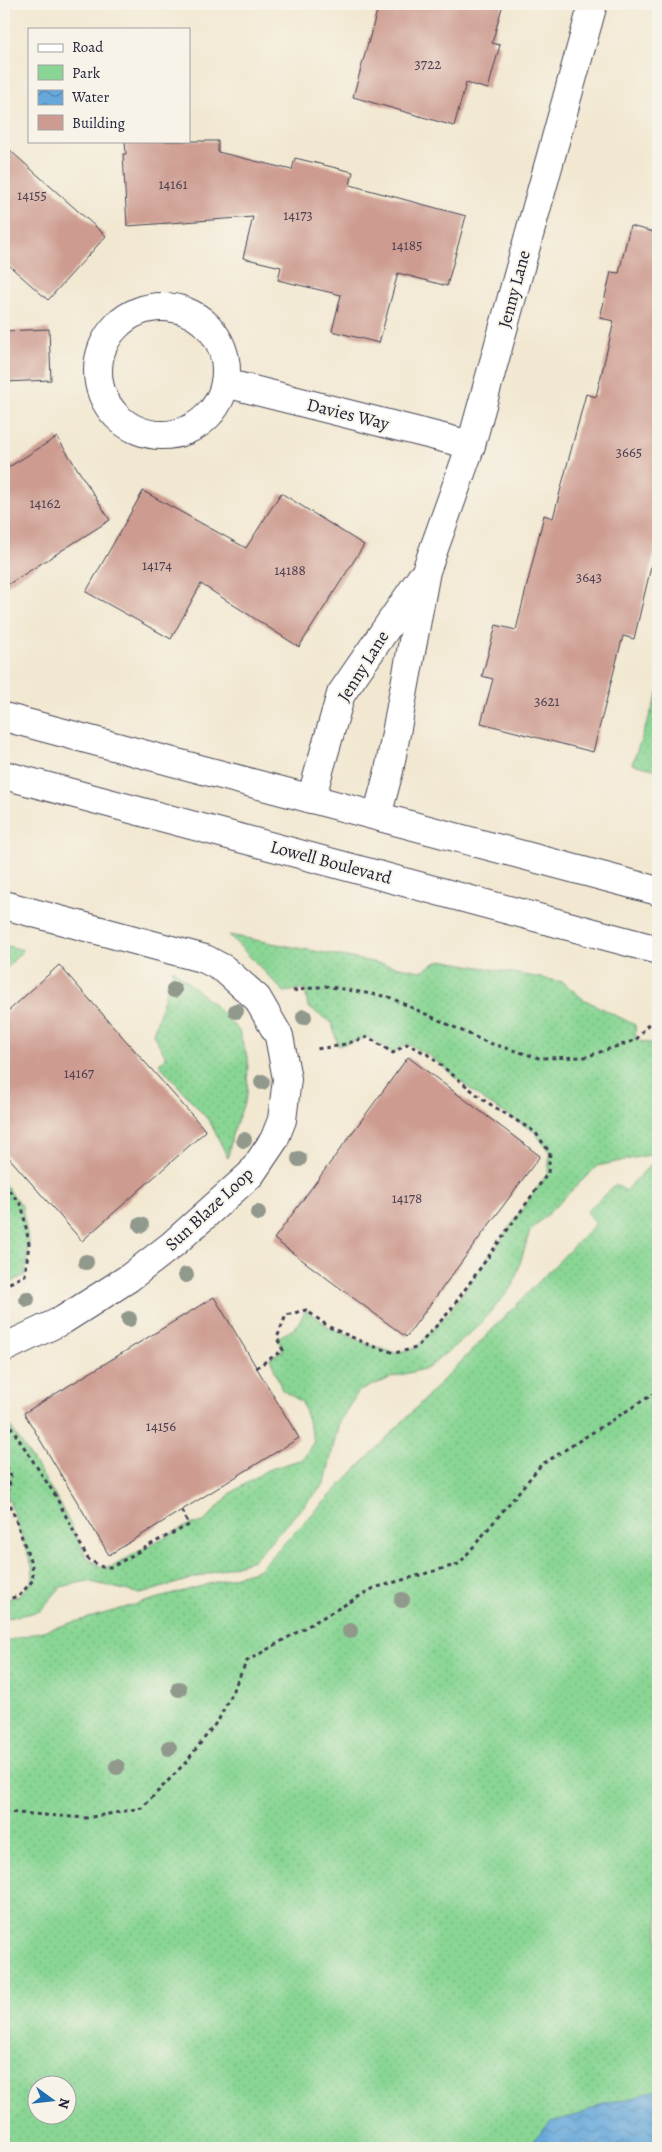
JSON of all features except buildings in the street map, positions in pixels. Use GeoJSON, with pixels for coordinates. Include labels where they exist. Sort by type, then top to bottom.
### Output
{"type":"FeatureCollection","features":[{"type":"Feature","properties":{"kind":"street","name":"Jenny Lane"},"geometry":{"type":"LineString","coordinates":[[377,816],[389,771],[426,571],[471,445],[593,4]]}},
{"type":"Feature","properties":{"kind":"street"},"geometry":{"type":"LineString","coordinates":[[167,306],[196,316],[213,332],[224,352],[226,367],[225,383],[221,398],[202,422],[188,430],[174,434],[158,435],[128,426],[117,416],[107,404],[100,390],[98,374],[104,344],[112,331],[123,320],[136,312],[152,307],[167,306]]}},
{"type":"Feature","properties":{"kind":"street","name":"Davies Way"},"geometry":{"type":"LineString","coordinates":[[225,383],[471,445]]}},
{"type":"Feature","properties":{"kind":"street","name":"Jenny Lane"},"geometry":{"type":"LineString","coordinates":[[311,798],[341,694],[426,571]]}},
{"type":"Feature","properties":{"kind":"street"},"geometry":{"type":"LineString","coordinates":[[4,717],[658,891]]}},
{"type":"Feature","properties":{"kind":"street","name":"Lowell Boulevard"},"geometry":{"type":"LineString","coordinates":[[4,775],[658,950]]}},
{"type":"Feature","properties":{"kind":"street","name":"Sun Blaze Loop"},"geometry":{"type":"LineString","coordinates":[[4,905],[205,959],[224,969],[257,998],[279,1036],[287,1079],[279,1126],[274,1140],[251,1174],[173,1244],[120,1285],[63,1320],[4,1348]]}},
{"type":"Feature","properties":{"kind":"path"},"geometry":{"type":"LineString","coordinates":[[262,1008],[284,992],[325,986],[389,997],[486,1042],[539,1058],[585,1057],[636,1040],[650,1022]]}},
{"type":"Feature","properties":{"kind":"path"},"geometry":{"type":"LineString","coordinates":[[256,1368],[283,1350],[277,1338],[286,1315],[306,1310],[329,1327],[372,1346],[395,1353],[416,1348],[449,1312],[548,1173],[550,1153],[535,1132],[485,1101],[420,1051],[407,1044],[393,1053],[368,1037],[338,1046],[313,1049]]}},
{"type":"Feature","properties":{"kind":"path"},"geometry":{"type":"LineString","coordinates":[[4,1184],[22,1206],[29,1244],[25,1275],[4,1286]]}},
{"type":"Feature","properties":{"kind":"path"},"geometry":{"type":"LineString","coordinates":[[4,1812],[86,1818],[142,1808],[186,1762],[219,1718],[247,1661],[374,1588],[459,1564],[541,1465],[658,1391]]}},
{"type":"Feature","properties":{"kind":"path"},"geometry":{"type":"LineString","coordinates":[[4,1403],[9,1424],[54,1496],[88,1560],[102,1567],[112,1567],[154,1542],[189,1525],[182,1510]]}},
{"type":"Feature","properties":{"kind":"path"},"geometry":{"type":"LineString","coordinates":[[4,1430],[9,1424]]}},
{"type":"Feature","properties":{"kind":"path"},"geometry":{"type":"LineString","coordinates":[[4,1459],[11,1477],[7,1495],[32,1566],[33,1580],[19,1596],[4,1600]]}},
{"type":"Feature","properties":{"kind":"green space"},"geometry":{"type":"Polygon","coordinates":[[[658,693],[658,770],[632,764],[658,693]]]}},
{"type":"Feature","properties":{"kind":"green space"},"geometry":{"type":"Polygon","coordinates":[[[229,935],[421,971],[441,960],[563,982],[583,999],[635,1025],[636,1040],[658,1045],[658,1150],[654,1154],[597,1166],[530,1231],[513,1286],[476,1328],[428,1368],[393,1377],[359,1391],[339,1422],[325,1483],[253,1560],[141,1594],[87,1581],[61,1587],[40,1611],[4,1619],[4,1600],[19,1596],[33,1580],[32,1566],[7,1495],[11,1477],[4,1459],[4,1430],[9,1424],[55,1495],[88,1559],[102,1567],[112,1567],[189,1525],[204,1522],[231,1493],[267,1470],[303,1459],[314,1441],[302,1402],[282,1390],[270,1358],[283,1350],[277,1338],[295,1328],[306,1310],[329,1327],[372,1346],[395,1353],[416,1348],[449,1312],[548,1173],[550,1153],[535,1132],[485,1101],[427,1054],[407,1044],[393,1053],[368,1037],[338,1046],[332,1023],[308,1007],[305,989],[284,992],[229,935]]]}},
{"type":"Feature","properties":{"kind":"green space"},"geometry":{"type":"Polygon","coordinates":[[[4,945],[23,950],[4,971],[4,945]]]}},
{"type":"Feature","properties":{"kind":"green space"},"geometry":{"type":"Polygon","coordinates":[[[173,969],[215,1006],[239,1031],[248,1060],[247,1095],[232,1135],[228,1158],[210,1122],[159,1064],[166,1057],[153,1034],[173,969]]]}},
{"type":"Feature","properties":{"kind":"green space"},"geometry":{"type":"Polygon","coordinates":[[[658,1157],[658,2148],[4,2148],[4,1642],[258,1570],[596,1223],[586,1212],[616,1184],[625,1191],[658,1157]]]}},
{"type":"Feature","properties":{"kind":"green space"},"geometry":{"type":"Polygon","coordinates":[[[4,1184],[22,1206],[29,1244],[25,1275],[4,1286],[4,1184]]]}},
{"type":"Feature","properties":{"kind":"water"},"geometry":{"type":"Polygon","coordinates":[[[658,2089],[658,2148],[528,2148],[551,2122],[581,2114],[605,2102],[628,2100],[658,2089]]]}}]}
